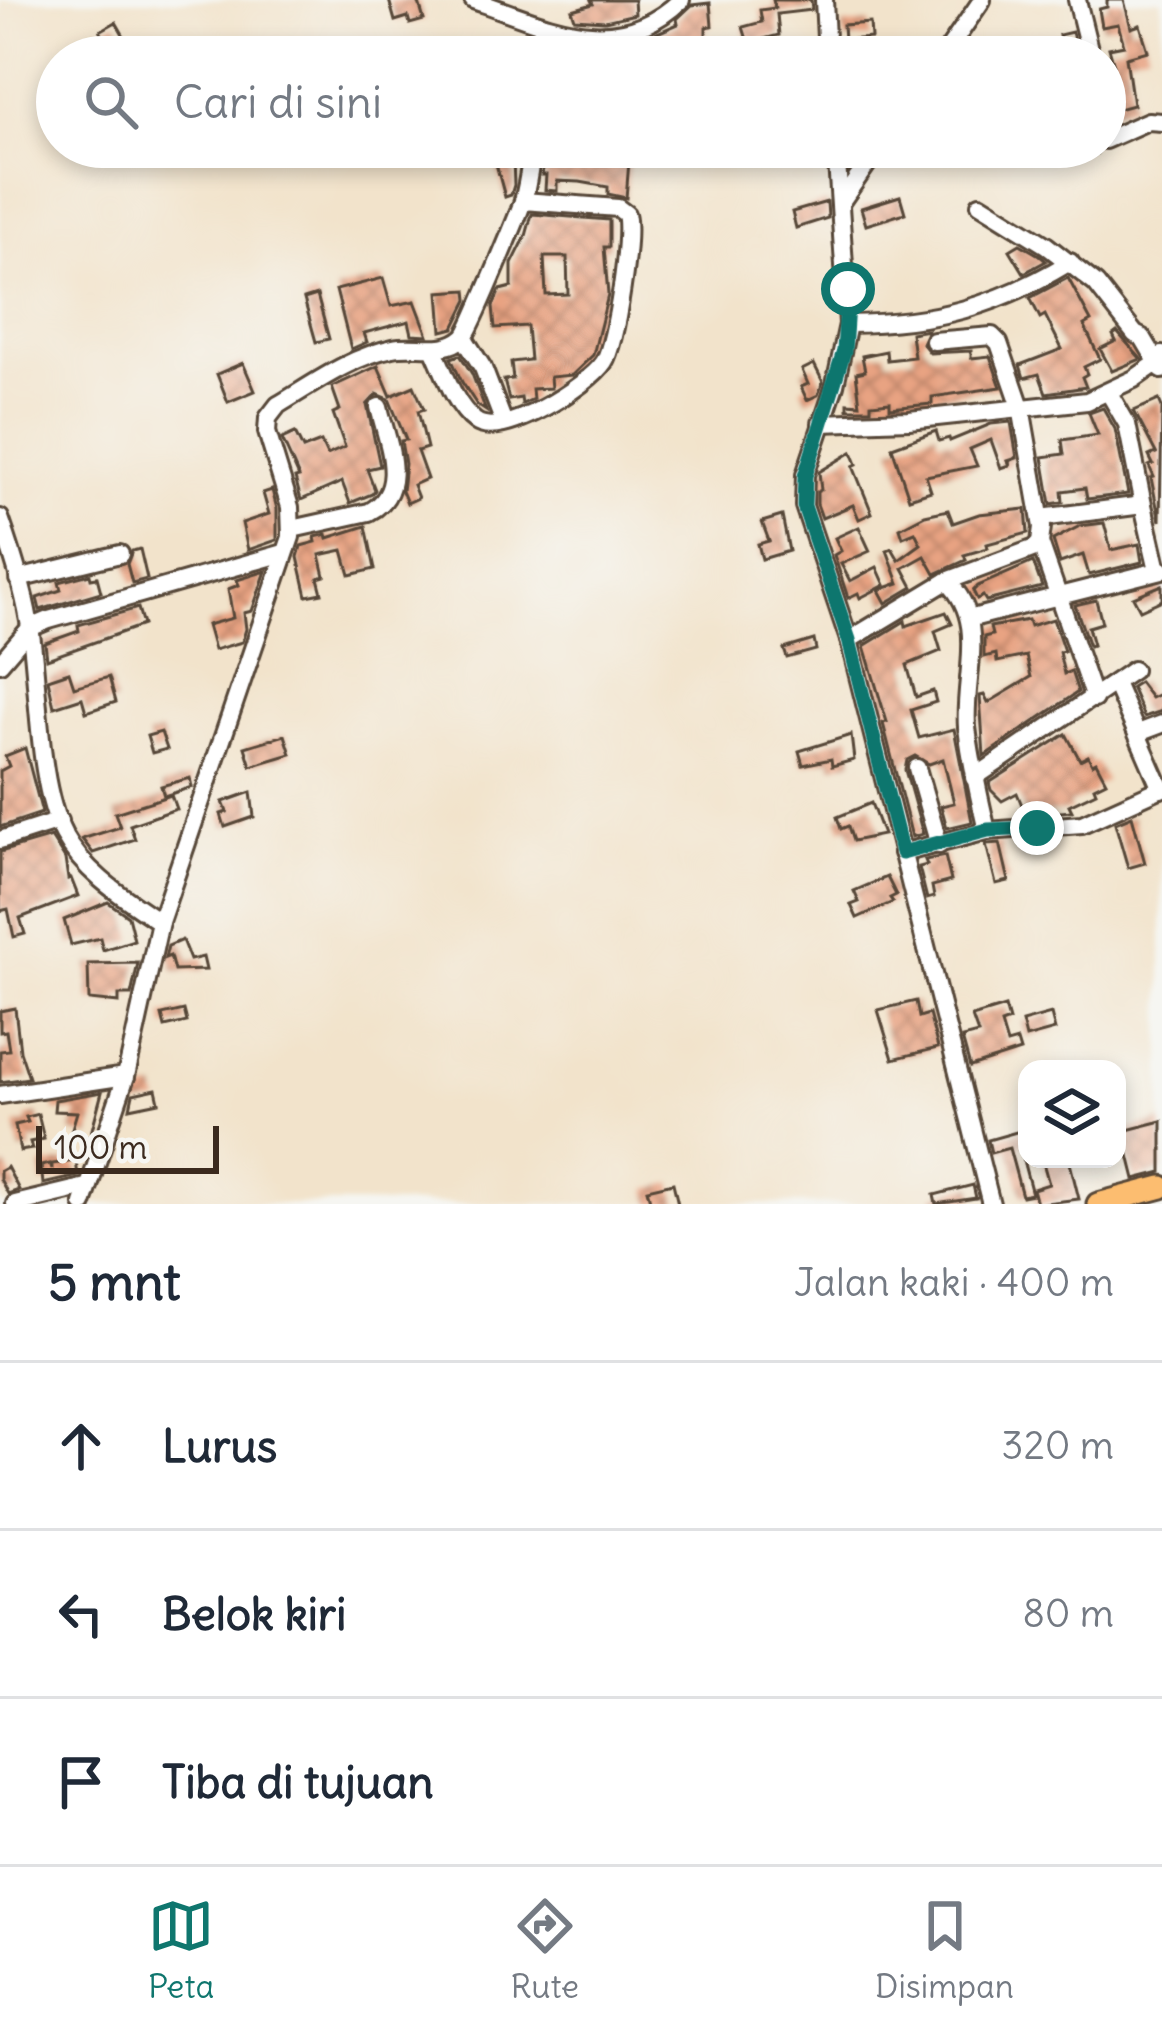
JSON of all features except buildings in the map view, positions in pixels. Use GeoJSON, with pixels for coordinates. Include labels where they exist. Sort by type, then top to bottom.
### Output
{"type":"FeatureCollection","features":[{"type":"Feature","properties":{"kind":"main road"},"geometry":{"type":"LineString","coordinates":[[1098,1204],[1162,1187]]}},
{"type":"Feature","properties":{"kind":"street"},"geometry":{"type":"LineString","coordinates":[[473,0],[596,36],[651,25],[681,0]]}},
{"type":"Feature","properties":{"kind":"street"},"geometry":{"type":"LineString","coordinates":[[824,0],[826,36]]}},
{"type":"Feature","properties":{"kind":"street"},"geometry":{"type":"LineString","coordinates":[[957,36],[982,0]]}},
{"type":"Feature","properties":{"kind":"street"},"geometry":{"type":"LineString","coordinates":[[1077,0],[1086,36]]}},
{"type":"Feature","properties":{"kind":"street"},"geometry":{"type":"LineString","coordinates":[[570,36],[572,32]]}},
{"type":"Feature","properties":{"kind":"street"},"geometry":{"type":"LineString","coordinates":[[1126,131],[1148,121],[1162,122]]}},
{"type":"Feature","properties":{"kind":"street"},"geometry":{"type":"LineString","coordinates":[[15,1204],[84,1196],[126,1076],[160,922],[292,529],[282,472],[267,432],[272,412],[364,356],[398,346],[434,348],[464,338],[523,201],[529,168]]}},
{"type":"Feature","properties":{"kind":"street"},"geometry":{"type":"LineString","coordinates":[[838,168],[848,324],[835,386],[805,476],[804,506],[849,640],[991,1204]]}},
{"type":"Feature","properties":{"kind":"street"},"geometry":{"type":"LineString","coordinates":[[840,202],[864,168]]}},
{"type":"Feature","properties":{"kind":"street"},"geometry":{"type":"LineString","coordinates":[[434,348],[459,402],[476,424],[504,423],[553,402],[605,361],[628,219],[622,209],[523,201]]}},
{"type":"Feature","properties":{"kind":"street"},"geometry":{"type":"LineString","coordinates":[[821,423],[909,420],[1076,403],[1109,393],[1154,354],[1107,295],[1070,262],[980,204]]}},
{"type":"Feature","properties":{"kind":"street"},"geometry":{"type":"LineString","coordinates":[[848,324],[899,322],[967,310],[1004,299],[1070,262]]}},
{"type":"Feature","properties":{"kind":"street"},"geometry":{"type":"LineString","coordinates":[[464,338],[483,368],[504,423]]}},
{"type":"Feature","properties":{"kind":"street"},"geometry":{"type":"LineString","coordinates":[[934,341],[996,338],[1022,407],[1041,518],[1040,543],[1094,699]]}},
{"type":"Feature","properties":{"kind":"street"},"geometry":{"type":"LineString","coordinates":[[972,618],[1160,570],[1156,530],[1143,505],[1127,424],[1109,393]]}},
{"type":"Feature","properties":{"kind":"street"},"geometry":{"type":"LineString","coordinates":[[292,529],[369,512],[391,492],[394,478],[379,407]]}},
{"type":"Feature","properties":{"kind":"street"},"geometry":{"type":"LineString","coordinates":[[1041,518],[1143,505]]}},
{"type":"Feature","properties":{"kind":"street"},"geometry":{"type":"LineString","coordinates":[[0,518],[6,555],[18,579],[30,628],[58,821],[92,871],[160,922]]}},
{"type":"Feature","properties":{"kind":"street"},"geometry":{"type":"LineString","coordinates":[[849,640],[947,581],[1040,543]]}},
{"type":"Feature","properties":{"kind":"street"},"geometry":{"type":"LineString","coordinates":[[18,579],[120,554]]}},
{"type":"Feature","properties":{"kind":"street"},"geometry":{"type":"LineString","coordinates":[[0,664],[30,628],[70,612],[284,554]]}},
{"type":"Feature","properties":{"kind":"street"},"geometry":{"type":"LineString","coordinates":[[947,581],[972,618],[966,694],[974,778],[988,830]]}},
{"type":"Feature","properties":{"kind":"street"},"geometry":{"type":"LineString","coordinates":[[974,778],[1133,670]]}},
{"type":"Feature","properties":{"kind":"street"},"geometry":{"type":"LineString","coordinates":[[902,853],[988,830],[1082,824],[1161,789],[1115,682]]}},
{"type":"Feature","properties":{"kind":"street"},"geometry":{"type":"LineString","coordinates":[[1138,733],[1162,724]]}},
{"type":"Feature","properties":{"kind":"street"},"geometry":{"type":"LineString","coordinates":[[917,768],[939,845]]}},
{"type":"Feature","properties":{"kind":"street"},"geometry":{"type":"LineString","coordinates":[[0,840],[58,821]]}},
{"type":"Feature","properties":{"kind":"street"},"geometry":{"type":"LineString","coordinates":[[0,1095],[126,1076]]}},
{"type":"Feature","properties":{"kind":"route"},"geometry":{"type":"LineString","coordinates":[[848,289],[844,351],[805,476],[803,497],[808,525],[849,640],[902,853],[988,830],[1037,828]]}}]}
